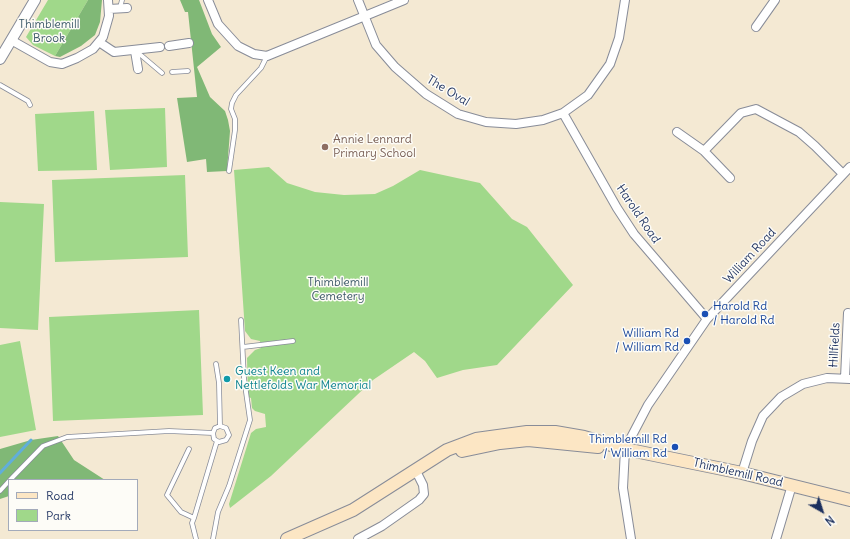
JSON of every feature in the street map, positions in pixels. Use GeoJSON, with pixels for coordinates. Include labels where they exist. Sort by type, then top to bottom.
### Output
{"type":"FeatureCollection","features":[{"type":"Feature","properties":{"kind":"main road","name":"Thimblemill Road"},"geometry":{"type":"LineString","coordinates":[[287,539],[353,510],[433,460],[480,446],[528,440],[625,449],[742,473],[850,500]]}},
{"type":"Feature","properties":{"kind":"street"},"geometry":{"type":"LineString","coordinates":[[0,59],[35,0]]}},
{"type":"Feature","properties":{"kind":"street"},"geometry":{"type":"LineString","coordinates":[[11,40],[42,59],[56,63],[68,62],[86,54],[99,42],[108,22],[110,9],[108,0]]}},
{"type":"Feature","properties":{"kind":"street"},"geometry":{"type":"LineString","coordinates":[[208,0],[218,24],[238,46],[254,54],[267,56],[404,0]]}},
{"type":"Feature","properties":{"kind":"street","name":"The Oval"},"geometry":{"type":"LineString","coordinates":[[358,0],[376,44],[395,67],[426,94],[458,114],[486,122],[516,124],[543,120],[563,113],[588,95],[610,64],[619,38],[625,0]]}},
{"type":"Feature","properties":{"kind":"street"},"geometry":{"type":"LineString","coordinates":[[756,27],[775,0]]}},
{"type":"Feature","properties":{"kind":"street"},"geometry":{"type":"LineString","coordinates":[[110,9],[123,5]]}},
{"type":"Feature","properties":{"kind":"street"},"geometry":{"type":"LineString","coordinates":[[99,42],[114,52],[135,51],[160,47]]}},
{"type":"Feature","properties":{"kind":"street"},"geometry":{"type":"LineString","coordinates":[[169,46],[188,43]]}},
{"type":"Feature","properties":{"kind":"street"},"geometry":{"type":"LineString","coordinates":[[135,51],[138,69]]}},
{"type":"Feature","properties":{"kind":"street"},"geometry":{"type":"LineString","coordinates":[[704,151],[741,113],[756,109],[799,132],[843,174]]}},
{"type":"Feature","properties":{"kind":"street","name":"Harold Road"},"geometry":{"type":"LineString","coordinates":[[563,113],[617,208],[634,234],[707,319]]}},
{"type":"Feature","properties":{"kind":"street"},"geometry":{"type":"LineString","coordinates":[[677,132],[704,151],[730,178]]}},
{"type":"Feature","properties":{"kind":"street","name":"William Road"},"geometry":{"type":"LineString","coordinates":[[625,449],[648,405],[707,319],[850,167]]}},
{"type":"Feature","properties":{"kind":"street","name":"Hillfields"},"geometry":{"type":"LineString","coordinates":[[742,473],[752,440],[763,416],[781,397],[803,384],[827,378],[848,378],[848,313]]}},
{"type":"Feature","properties":{"kind":"street"},"geometry":{"type":"LineString","coordinates":[[625,449],[623,488],[631,539]]}},
{"type":"Feature","properties":{"kind":"street"},"geometry":{"type":"LineString","coordinates":[[358,539],[382,526],[424,494],[423,486],[416,471]]}},
{"type":"Feature","properties":{"kind":"street"},"geometry":{"type":"LineString","coordinates":[[776,539],[792,485]]}},
{"type":"Feature","properties":{"kind":"lane"},"geometry":{"type":"LineString","coordinates":[[135,51],[162,73]]}},
{"type":"Feature","properties":{"kind":"lane"},"geometry":{"type":"LineString","coordinates":[[229,171],[235,130],[231,109],[232,103],[236,95],[261,68],[267,56]]}},
{"type":"Feature","properties":{"kind":"lane"},"geometry":{"type":"LineString","coordinates":[[172,72],[188,71]]}},
{"type":"Feature","properties":{"kind":"lane"},"geometry":{"type":"LineString","coordinates":[[0,86],[28,102],[30,105]]}},
{"type":"Feature","properties":{"kind":"lane"},"geometry":{"type":"LineString","coordinates":[[213,539],[218,512],[229,486],[250,420],[244,378],[241,320]]}},
{"type":"Feature","properties":{"kind":"lane"},"geometry":{"type":"LineString","coordinates":[[243,347],[293,341]]}},
{"type":"Feature","properties":{"kind":"lane"},"geometry":{"type":"LineString","coordinates":[[216,364],[219,384],[220,426]]}},
{"type":"Feature","properties":{"kind":"lane"},"geometry":{"type":"LineString","coordinates":[[196,539],[192,523],[216,441],[213,433],[215,428],[220,426],[226,428],[229,435],[224,442],[216,441]]}},
{"type":"Feature","properties":{"kind":"lane"},"geometry":{"type":"LineString","coordinates":[[12,479],[43,446],[67,437],[169,431],[213,433]]}},
{"type":"Feature","properties":{"kind":"lane"},"geometry":{"type":"LineString","coordinates":[[189,449],[167,495],[181,512],[194,518]]}},
{"type":"Feature","properties":{"kind":"lane"},"geometry":{"type":"LineString","coordinates":[[0,491],[8,483]]}},
{"type":"Feature","properties":{"kind":"green space","name":"Thimblemill Brook"},"geometry":{"type":"Polygon","coordinates":[[[48,0],[88,0],[55,56],[33,45],[26,37],[48,0]]]}},
{"type":"Feature","properties":{"kind":"green space"},"geometry":{"type":"Polygon","coordinates":[[[88,0],[102,0],[100,22],[95,35],[81,46],[60,57],[55,56],[88,0]]]}},
{"type":"Feature","properties":{"kind":"green space"},"geometry":{"type":"Polygon","coordinates":[[[180,0],[199,0],[212,34],[221,47],[197,67],[210,97],[225,111],[228,120],[230,131],[227,171],[207,172],[206,159],[187,162],[177,98],[197,97],[188,12],[185,12],[180,0]]]}},
{"type":"Feature","properties":{"kind":"green space"},"geometry":{"type":"Polygon","coordinates":[[[165,108],[167,167],[110,170],[105,110],[165,108]]]}},
{"type":"Feature","properties":{"kind":"green space"},"geometry":{"type":"Polygon","coordinates":[[[94,111],[97,170],[38,171],[35,114],[94,111]]]}},
{"type":"Feature","properties":{"kind":"green space","name":"Thimblemill Cemetery"},"geometry":{"type":"Polygon","coordinates":[[[269,167],[287,183],[315,192],[344,195],[375,194],[393,186],[420,170],[480,183],[512,219],[527,227],[573,285],[497,365],[463,370],[437,378],[425,361],[414,352],[373,380],[271,476],[230,508],[229,504],[251,433],[256,429],[266,427],[265,414],[255,411],[252,408],[251,398],[248,397],[247,358],[255,350],[261,348],[260,341],[251,339],[245,331],[234,170],[269,167]]]}},
{"type":"Feature","properties":{"kind":"green space"},"geometry":{"type":"Polygon","coordinates":[[[185,175],[188,257],[55,262],[52,180],[185,175]]]}},
{"type":"Feature","properties":{"kind":"green space"},"geometry":{"type":"Polygon","coordinates":[[[0,202],[44,204],[38,330],[0,328],[0,202]]]}},
{"type":"Feature","properties":{"kind":"green space"},"geometry":{"type":"Polygon","coordinates":[[[199,310],[203,415],[53,421],[49,317],[199,310]]]}},
{"type":"Feature","properties":{"kind":"green space"},"geometry":{"type":"Polygon","coordinates":[[[20,341],[36,430],[0,437],[0,345],[20,341]]]}},
{"type":"Feature","properties":{"kind":"green space"},"geometry":{"type":"Polygon","coordinates":[[[58,436],[74,460],[103,479],[8,479],[8,496],[0,499],[0,449],[31,440],[58,436]]]}},
{"type":"Feature","properties":{"kind":"waterway","name":"Thimblemill Brook"},"geometry":{"type":"LineString","coordinates":[[0,473],[31,440]]}},
{"type":"Feature","properties":{"kind":"place","name":"Annie Lennard Primary School"},"geometry":{"type":"Point","coordinates":[325,147]}},
{"type":"Feature","properties":{"kind":"place","name":"Harold Rd / Harold Rd"},"geometry":{"type":"Point","coordinates":[705,314]}},
{"type":"Feature","properties":{"kind":"place","name":"William Rd / William Rd"},"geometry":{"type":"Point","coordinates":[687,341]}},
{"type":"Feature","properties":{"kind":"place","name":"Guest Keen and Nettlefolds War Memorial"},"geometry":{"type":"Point","coordinates":[227,379]}},
{"type":"Feature","properties":{"kind":"place","name":"Thimblemill Rd / William Rd"},"geometry":{"type":"Point","coordinates":[675,447]}}]}
